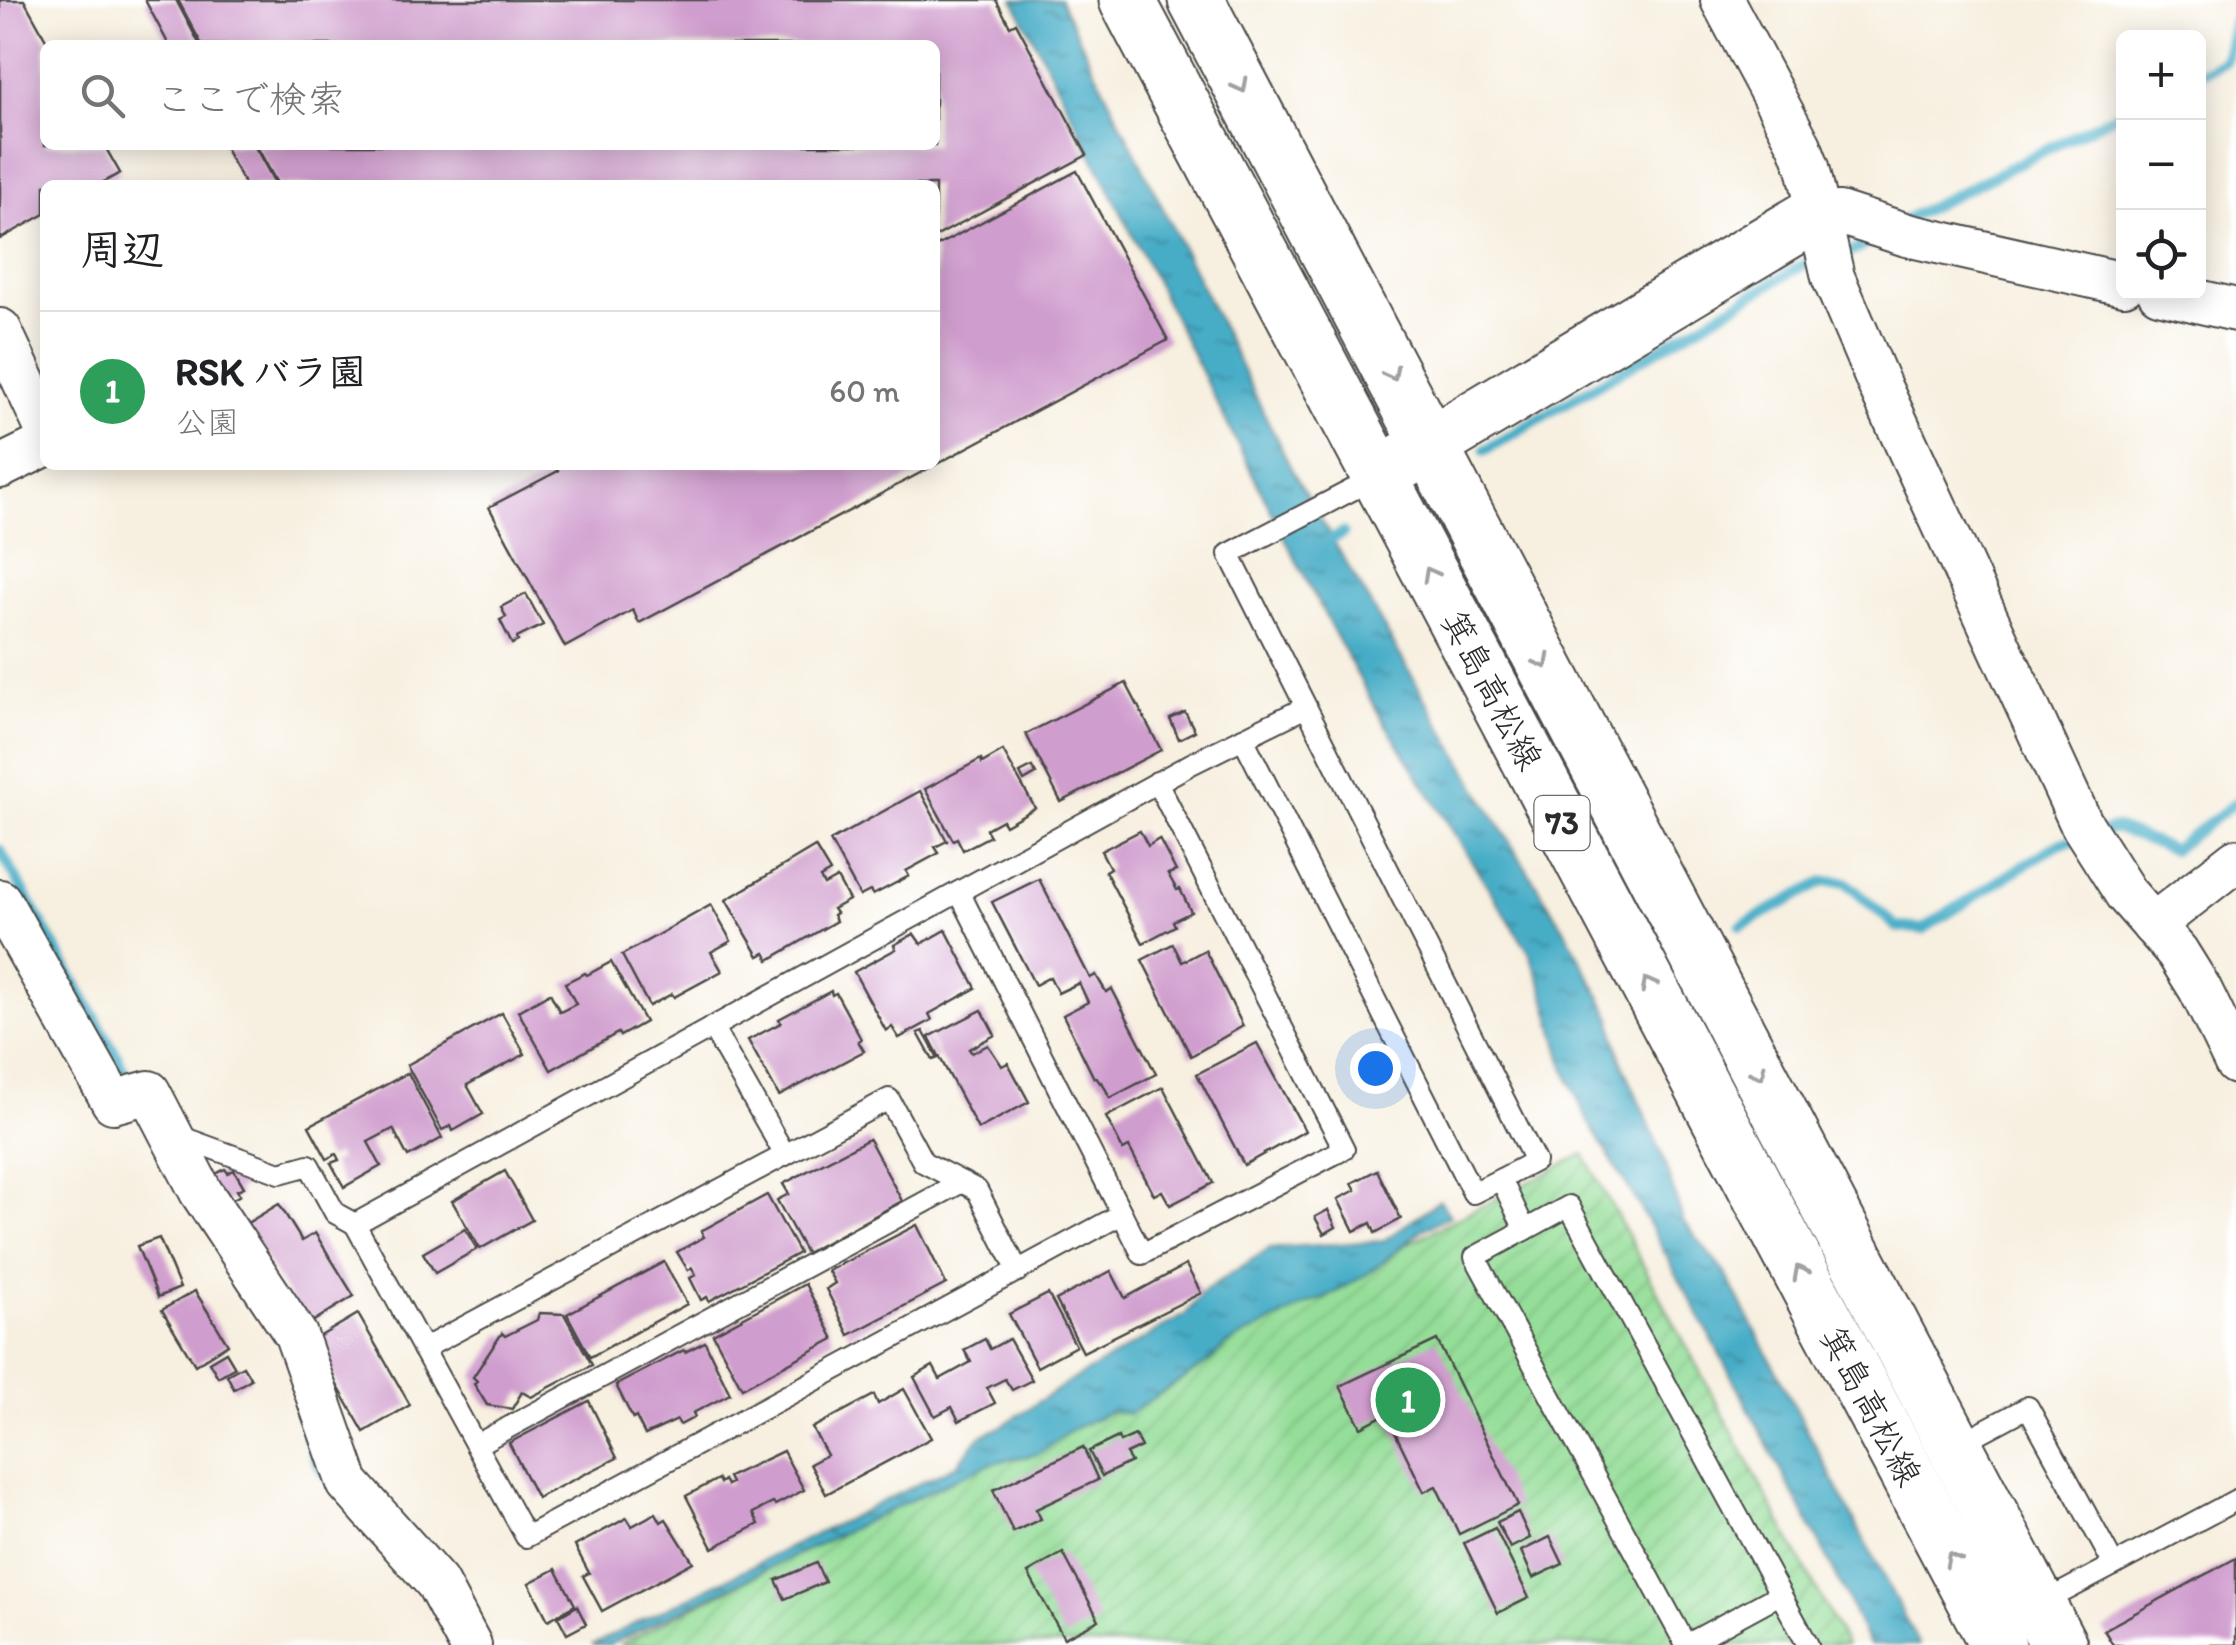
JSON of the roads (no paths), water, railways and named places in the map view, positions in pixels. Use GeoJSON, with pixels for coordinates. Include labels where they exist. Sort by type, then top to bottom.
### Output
{"type":"FeatureCollection","features":[{"type":"Feature","properties":{"kind":"main road","name":"箕島高松線"},"geometry":{"type":"LineString","coordinates":[[1126,0],[1998,1645]]}},
{"type":"Feature","properties":{"kind":"main road","name":"箕島高松線"},"geometry":{"type":"LineString","coordinates":[[1196,0],[2049,1625]]}},
{"type":"Feature","properties":{"kind":"main road"},"geometry":{"type":"LineString","coordinates":[[1378,476],[1835,238]]}},
{"type":"Feature","properties":{"kind":"street"},"geometry":{"type":"LineString","coordinates":[[1722,0],[1800,146],[1835,238],[1881,389],[2091,839],[2126,894],[2177,952],[2236,1063]]}},
{"type":"Feature","properties":{"kind":"street"},"geometry":{"type":"LineString","coordinates":[[1835,238],[1907,235],[2116,282]]}},
{"type":"Feature","properties":{"kind":"street"},"geometry":{"type":"LineString","coordinates":[[2193,300],[2236,310]]}},
{"type":"Feature","properties":{"kind":"street"},"geometry":{"type":"LineString","coordinates":[[0,330],[40,415]]}},
{"type":"Feature","properties":{"kind":"street"},"geometry":{"type":"LineString","coordinates":[[0,467],[40,448]]}},
{"type":"Feature","properties":{"kind":"street"},"geometry":{"type":"LineString","coordinates":[[2153,925],[2236,860]]}},
{"type":"Feature","properties":{"kind":"street"},"geometry":{"type":"LineString","coordinates":[[0,901],[113,1102],[149,1092],[201,1192],[296,1334],[348,1483],[437,1582],[470,1645]]}},
{"type":"Feature","properties":{"kind":"lane"},"geometry":{"type":"LineString","coordinates":[[1243,738],[1473,1193],[1506,1192],[1536,1162],[1228,554],[1378,476]]}},
{"type":"Feature","properties":{"kind":"lane"},"geometry":{"type":"LineString","coordinates":[[355,1224],[1158,782],[1306,707]]}},
{"type":"Feature","properties":{"kind":"lane"},"geometry":{"type":"LineString","coordinates":[[958,892],[1142,1254],[1344,1148],[1158,782]]}},
{"type":"Feature","properties":{"kind":"lane"},"geometry":{"type":"LineString","coordinates":[[712,1028],[785,1155]]}},
{"type":"Feature","properties":{"kind":"lane"},"geometry":{"type":"LineString","coordinates":[[423,1349],[889,1099],[922,1162],[977,1190],[1018,1271]]}},
{"type":"Feature","properties":{"kind":"lane"},"geometry":{"type":"LineString","coordinates":[[170,1132],[280,1173],[309,1165],[335,1213],[355,1224],[526,1536],[1122,1214]]}},
{"type":"Feature","properties":{"kind":"lane"},"geometry":{"type":"LineString","coordinates":[[476,1445],[962,1182]]}},
{"type":"Feature","properties":{"kind":"lane"},"geometry":{"type":"LineString","coordinates":[[1506,1192],[1525,1230]]}},
{"type":"Feature","properties":{"kind":"lane"},"geometry":{"type":"LineString","coordinates":[[1780,1594],[1686,1645],[1475,1257],[1569,1206],[1808,1645]]}},
{"type":"Feature","properties":{"kind":"lane"},"geometry":{"type":"LineString","coordinates":[[1955,1446],[2028,1407],[2114,1565]]}},
{"type":"Feature","properties":{"kind":"lane"},"geometry":{"type":"LineString","coordinates":[[2049,1625],[2114,1565],[2236,1500]]}},
{"type":"Feature","properties":{"kind":"water"},"geometry":{"type":"Polygon","coordinates":[[[1014,0],[1060,0],[1292,470],[1566,932],[1611,1017],[1620,1057],[1661,1152],[1683,1221],[1727,1276],[1919,1645],[1869,1645],[1697,1311],[1588,1122],[1565,1069],[1529,952],[1376,709],[1310,588],[1014,0]]]}},
{"type":"Feature","properties":{"kind":"water"},"geometry":{"type":"Polygon","coordinates":[[[1440,1200],[1450,1216],[1423,1229],[1372,1271],[1326,1298],[1226,1345],[1207,1363],[1129,1414],[1111,1411],[1069,1431],[1038,1454],[992,1463],[959,1477],[609,1645],[592,1645],[956,1465],[980,1436],[1185,1315],[1204,1291],[1270,1248],[1383,1241],[1440,1200]]]}},
{"type":"Feature","properties":{"kind":"waterway"},"geometry":{"type":"LineString","coordinates":[[2206,70],[2225,61],[2236,14]]}},
{"type":"Feature","properties":{"kind":"waterway"},"geometry":{"type":"LineString","coordinates":[[1904,220],[2116,115]]}},
{"type":"Feature","properties":{"kind":"waterway"},"geometry":{"type":"LineString","coordinates":[[1838,254],[1856,250],[1875,238]]}},
{"type":"Feature","properties":{"kind":"waterway"},"geometry":{"type":"LineString","coordinates":[[1485,450],[1808,262],[1820,259]]}},
{"type":"Feature","properties":{"kind":"waterway"},"geometry":{"type":"LineString","coordinates":[[1320,546],[1343,533]]}},
{"type":"Feature","properties":{"kind":"waterway"},"geometry":{"type":"LineString","coordinates":[[2097,833],[2116,828],[2173,850],[2236,802]]}},
{"type":"Feature","properties":{"kind":"waterway"},"geometry":{"type":"LineString","coordinates":[[1741,926],[1823,882],[1845,882],[1897,927],[1923,929],[2058,844],[2080,838]]}},
{"type":"Feature","properties":{"kind":"waterway"},"geometry":{"type":"LineString","coordinates":[[0,850],[133,1090]]}},
{"type":"Feature","properties":{"kind":"waterway"},"geometry":{"type":"LineString","coordinates":[[304,1419],[316,1460],[326,1476]]}},
{"type":"Feature","properties":{"kind":"place","name":"RSK バラ園"},"geometry":{"type":"Point","coordinates":[1408,1400]}}]}
